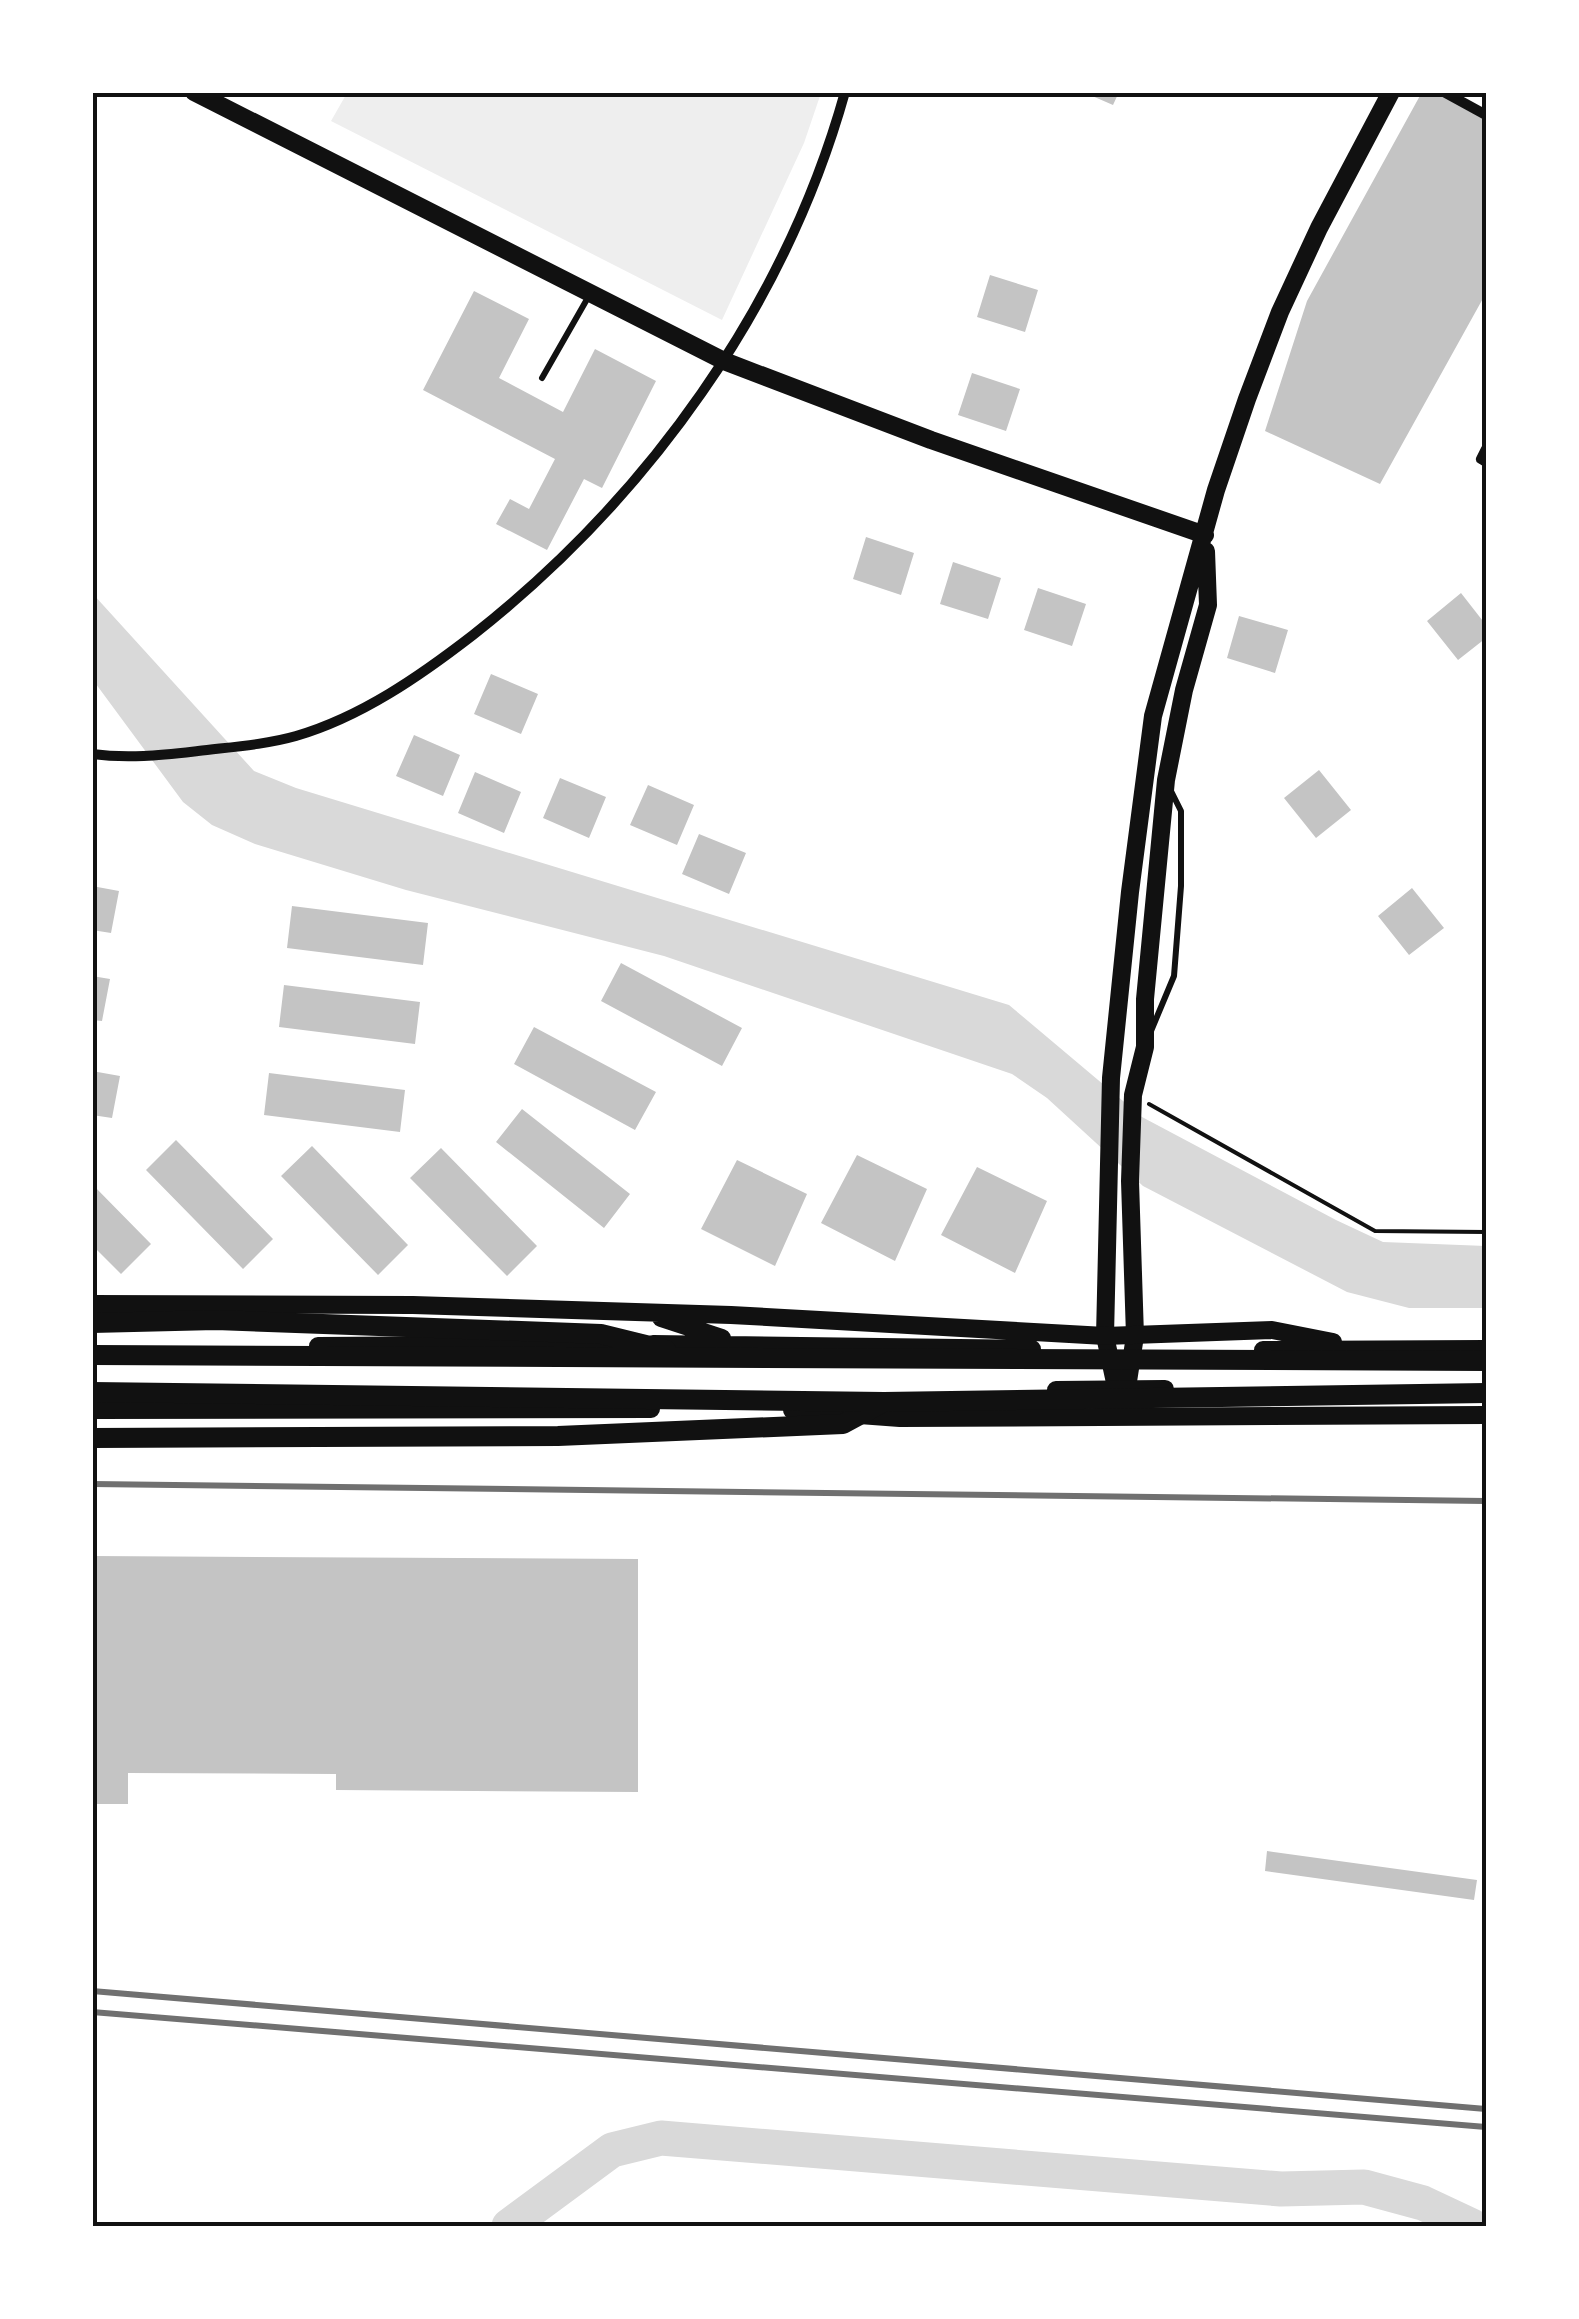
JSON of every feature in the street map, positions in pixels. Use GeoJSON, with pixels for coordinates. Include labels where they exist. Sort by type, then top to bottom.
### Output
{"type":"FeatureCollection","features":[{"type":"Feature","properties":{"kind":"highway"},"geometry":{"type":"LineString","coordinates":[[92,1323],[216,1320],[601,1334],[697,1357]]}},
{"type":"Feature","properties":{"kind":"highway"},"geometry":{"type":"LineString","coordinates":[[92,1351],[1486,1361]]}},
{"type":"Feature","properties":{"kind":"highway"},"geometry":{"type":"LineString","coordinates":[[92,1392],[884,1402],[1486,1396]]}},
{"type":"Feature","properties":{"kind":"highway"},"geometry":{"type":"LineString","coordinates":[[92,1438],[558,1436],[843,1424],[884,1402]]}},
{"type":"Feature","properties":{"kind":"main road"},"geometry":{"type":"LineString","coordinates":[[194,92],[724,361],[931,440],[1205,535]]}},
{"type":"Feature","properties":{"kind":"main road"},"geometry":{"type":"LineString","coordinates":[[1123,1415],[1122,1388],[1106,1343],[1111,1078],[1153,716],[1222,472],[1280,312],[1319,228],[1391,92]]}},
{"type":"Feature","properties":{"kind":"main road"},"geometry":{"type":"LineString","coordinates":[[1122,1388],[1135,1344],[1130,1181],[1133,1095],[1144,1047],[1166,780],[1184,690],[1208,605],[1205,535]]}},
{"type":"Feature","properties":{"kind":"main road"},"geometry":{"type":"LineString","coordinates":[[92,1304],[413,1305],[641,1312],[949,1329],[1106,1343]]}},
{"type":"Feature","properties":{"kind":"main road"},"geometry":{"type":"LineString","coordinates":[[641,1312],[739,1344]]}},
{"type":"Feature","properties":{"kind":"main road"},"geometry":{"type":"LineString","coordinates":[[814,1345],[949,1329]]}},
{"type":"Feature","properties":{"kind":"main road"},"geometry":{"type":"LineString","coordinates":[[92,1351],[1135,1344],[1272,1330],[1373,1349],[1486,1348]]}},
{"type":"Feature","properties":{"kind":"main road"},"geometry":{"type":"LineString","coordinates":[[806,1410],[898,1396],[1122,1388],[1486,1396]]}},
{"type":"Feature","properties":{"kind":"main road"},"geometry":{"type":"LineString","coordinates":[[92,1410],[806,1410],[900,1418],[1486,1415]]}},
{"type":"Feature","properties":{"kind":"street"},"geometry":{"type":"LineString","coordinates":[[92,754],[138,758],[296,736],[370,704],[414,678],[507,608],[609,510],[724,361],[808,200],[845,92]]}},
{"type":"Feature","properties":{"kind":"street"},"geometry":{"type":"LineString","coordinates":[[1444,92],[1486,115]]}},
{"type":"Feature","properties":{"kind":"street"},"geometry":{"type":"LineString","coordinates":[[1486,449],[1481,459],[1486,462]]}},
{"type":"Feature","properties":{"kind":"lane"},"geometry":{"type":"LineString","coordinates":[[542,378],[591,293]]}},
{"type":"Feature","properties":{"kind":"lane"},"geometry":{"type":"LineString","coordinates":[[1144,1047],[1174,976],[1181,811],[1166,780]]}},
{"type":"Feature","properties":{"kind":"path"},"geometry":{"type":"LineString","coordinates":[[1133,1095],[1374,1231],[1486,1232]]}},
{"type":"Feature","properties":{"kind":"shaded area"},"geometry":{"type":"Polygon","coordinates":[[[347,92],[821,93],[804,143],[722,320],[331,121],[347,92]]]}},
{"type":"Feature","properties":{"kind":"shaded area"},"geometry":{"type":"Polygon","coordinates":[[[93,594],[254,771],[296,788],[1009,1005],[1142,1117],[1336,1220],[1383,1242],[1486,1246],[1486,1308],[1409,1308],[1347,1292],[1143,1186],[1047,1098],[1012,1074],[664,956],[406,890],[255,844],[212,825],[183,802],[93,680],[93,594]]]}},
{"type":"Feature","properties":{"kind":"building"},"geometry":{"type":"Polygon","coordinates":[[[1083,92],[1119,92],[1113,105],[1083,92]]]}},
{"type":"Feature","properties":{"kind":"building"},"geometry":{"type":"Polygon","coordinates":[[[1422,92],[1444,92],[1486,115],[1486,293],[1380,484],[1265,431],[1307,301],[1422,92]]]}},
{"type":"Feature","properties":{"kind":"building"},"geometry":{"type":"Polygon","coordinates":[[[990,275],[1038,290],[1025,332],[977,317],[990,275]]]}},
{"type":"Feature","properties":{"kind":"building"},"geometry":{"type":"Polygon","coordinates":[[[474,291],[529,319],[499,378],[563,412],[595,349],[656,381],[602,488],[584,479],[547,550],[496,524],[510,499],[529,509],[555,459],[423,390],[474,291]]]}},
{"type":"Feature","properties":{"kind":"building"},"geometry":{"type":"Polygon","coordinates":[[[972,373],[1020,389],[1006,431],[958,415],[972,373]]]}},
{"type":"Feature","properties":{"kind":"building"},"geometry":{"type":"Polygon","coordinates":[[[866,537],[914,553],[901,595],[853,579],[866,537]]]}},
{"type":"Feature","properties":{"kind":"building"},"geometry":{"type":"Polygon","coordinates":[[[953,562],[1001,578],[988,619],[940,604],[953,562]]]}},
{"type":"Feature","properties":{"kind":"building"},"geometry":{"type":"Polygon","coordinates":[[[1038,588],[1086,604],[1072,646],[1024,630],[1038,588]]]}},
{"type":"Feature","properties":{"kind":"building"},"geometry":{"type":"Polygon","coordinates":[[[1461,593],[1486,625],[1486,638],[1458,660],[1427,621],[1461,593]]]}},
{"type":"Feature","properties":{"kind":"building"},"geometry":{"type":"Polygon","coordinates":[[[1239,616],[1288,630],[1275,673],[1227,658],[1239,616]]]}},
{"type":"Feature","properties":{"kind":"building"},"geometry":{"type":"Polygon","coordinates":[[[491,674],[538,694],[521,734],[474,714],[491,674]]]}},
{"type":"Feature","properties":{"kind":"building"},"geometry":{"type":"Polygon","coordinates":[[[414,735],[460,755],[443,796],[396,776],[414,735]]]}},
{"type":"Feature","properties":{"kind":"building"},"geometry":{"type":"Polygon","coordinates":[[[1319,770],[1351,810],[1316,838],[1284,798],[1319,770]]]}},
{"type":"Feature","properties":{"kind":"building"},"geometry":{"type":"Polygon","coordinates":[[[475,772],[521,792],[504,833],[458,813],[475,772]]]}},
{"type":"Feature","properties":{"kind":"building"},"geometry":{"type":"Polygon","coordinates":[[[560,778],[606,797],[589,838],[543,818],[560,778]]]}},
{"type":"Feature","properties":{"kind":"building"},"geometry":{"type":"Polygon","coordinates":[[[648,785],[694,805],[677,845],[630,825],[648,785]]]}},
{"type":"Feature","properties":{"kind":"building"},"geometry":{"type":"Polygon","coordinates":[[[699,834],[746,853],[729,894],[682,874],[699,834]]]}},
{"type":"Feature","properties":{"kind":"building"},"geometry":{"type":"Polygon","coordinates":[[[92,886],[119,891],[111,933],[92,930],[92,886]]]}},
{"type":"Feature","properties":{"kind":"building"},"geometry":{"type":"Polygon","coordinates":[[[1412,888],[1444,928],[1409,955],[1378,916],[1412,888]]]}},
{"type":"Feature","properties":{"kind":"building"},"geometry":{"type":"Polygon","coordinates":[[[292,906],[428,923],[423,965],[287,948],[292,906]]]}},
{"type":"Feature","properties":{"kind":"building"},"geometry":{"type":"Polygon","coordinates":[[[621,963],[742,1028],[722,1066],[601,1001],[621,963]]]}},
{"type":"Feature","properties":{"kind":"building"},"geometry":{"type":"Polygon","coordinates":[[[92,976],[110,979],[102,1021],[92,1020],[92,976]]]}},
{"type":"Feature","properties":{"kind":"building"},"geometry":{"type":"Polygon","coordinates":[[[284,985],[420,1002],[415,1044],[279,1027],[284,985]]]}},
{"type":"Feature","properties":{"kind":"building"},"geometry":{"type":"Polygon","coordinates":[[[534,1027],[656,1092],[635,1130],[514,1064],[534,1027]]]}},
{"type":"Feature","properties":{"kind":"building"},"geometry":{"type":"Polygon","coordinates":[[[92,1071],[120,1076],[112,1118],[92,1115],[92,1071]]]}},
{"type":"Feature","properties":{"kind":"building"},"geometry":{"type":"Polygon","coordinates":[[[269,1073],[405,1090],[400,1132],[264,1115],[269,1073]]]}},
{"type":"Feature","properties":{"kind":"building"},"geometry":{"type":"Polygon","coordinates":[[[522,1109],[630,1194],[604,1228],[496,1142],[522,1109]]]}},
{"type":"Feature","properties":{"kind":"building"},"geometry":{"type":"Polygon","coordinates":[[[176,1140],[273,1239],[243,1269],[146,1170],[176,1140]]]}},
{"type":"Feature","properties":{"kind":"building"},"geometry":{"type":"Polygon","coordinates":[[[312,1146],[408,1245],[378,1275],[281,1176],[312,1146]]]}},
{"type":"Feature","properties":{"kind":"building"},"geometry":{"type":"Polygon","coordinates":[[[441,1148],[537,1246],[507,1276],[410,1178],[441,1148]]]}},
{"type":"Feature","properties":{"kind":"building"},"geometry":{"type":"Polygon","coordinates":[[[857,1155],[927,1189],[895,1261],[821,1223],[857,1155]]]}},
{"type":"Feature","properties":{"kind":"building"},"geometry":{"type":"Polygon","coordinates":[[[737,1160],[807,1194],[775,1266],[701,1229],[737,1160]]]}},
{"type":"Feature","properties":{"kind":"building"},"geometry":{"type":"Polygon","coordinates":[[[977,1167],[1047,1201],[1015,1273],[941,1235],[977,1167]]]}},
{"type":"Feature","properties":{"kind":"building"},"geometry":{"type":"Polygon","coordinates":[[[92,1184],[151,1244],[121,1274],[92,1245],[92,1184]]]}},
{"type":"Feature","properties":{"kind":"building"},"geometry":{"type":"Polygon","coordinates":[[[92,1556],[638,1559],[638,1792],[336,1790],[336,1774],[128,1773],[128,1804],[92,1804],[92,1556]]]}},
{"type":"Feature","properties":{"kind":"building"},"geometry":{"type":"Polygon","coordinates":[[[1267,1851],[1477,1880],[1474,1900],[1265,1871],[1267,1851]]]}},
{"type":"Feature","properties":{"kind":"waterway"},"geometry":{"type":"LineString","coordinates":[[509,2226],[612,2150],[661,2138],[1281,2189],[1364,2187],[1423,2203],[1472,2226]]}},
{"type":"Feature","properties":{"kind":"railway"},"geometry":{"type":"LineString","coordinates":[[92,1484],[1486,1501]]}},
{"type":"Feature","properties":{"kind":"railway"},"geometry":{"type":"LineString","coordinates":[[92,1991],[1486,2109]]}},
{"type":"Feature","properties":{"kind":"railway"},"geometry":{"type":"LineString","coordinates":[[92,2012],[1486,2127]]}}]}
